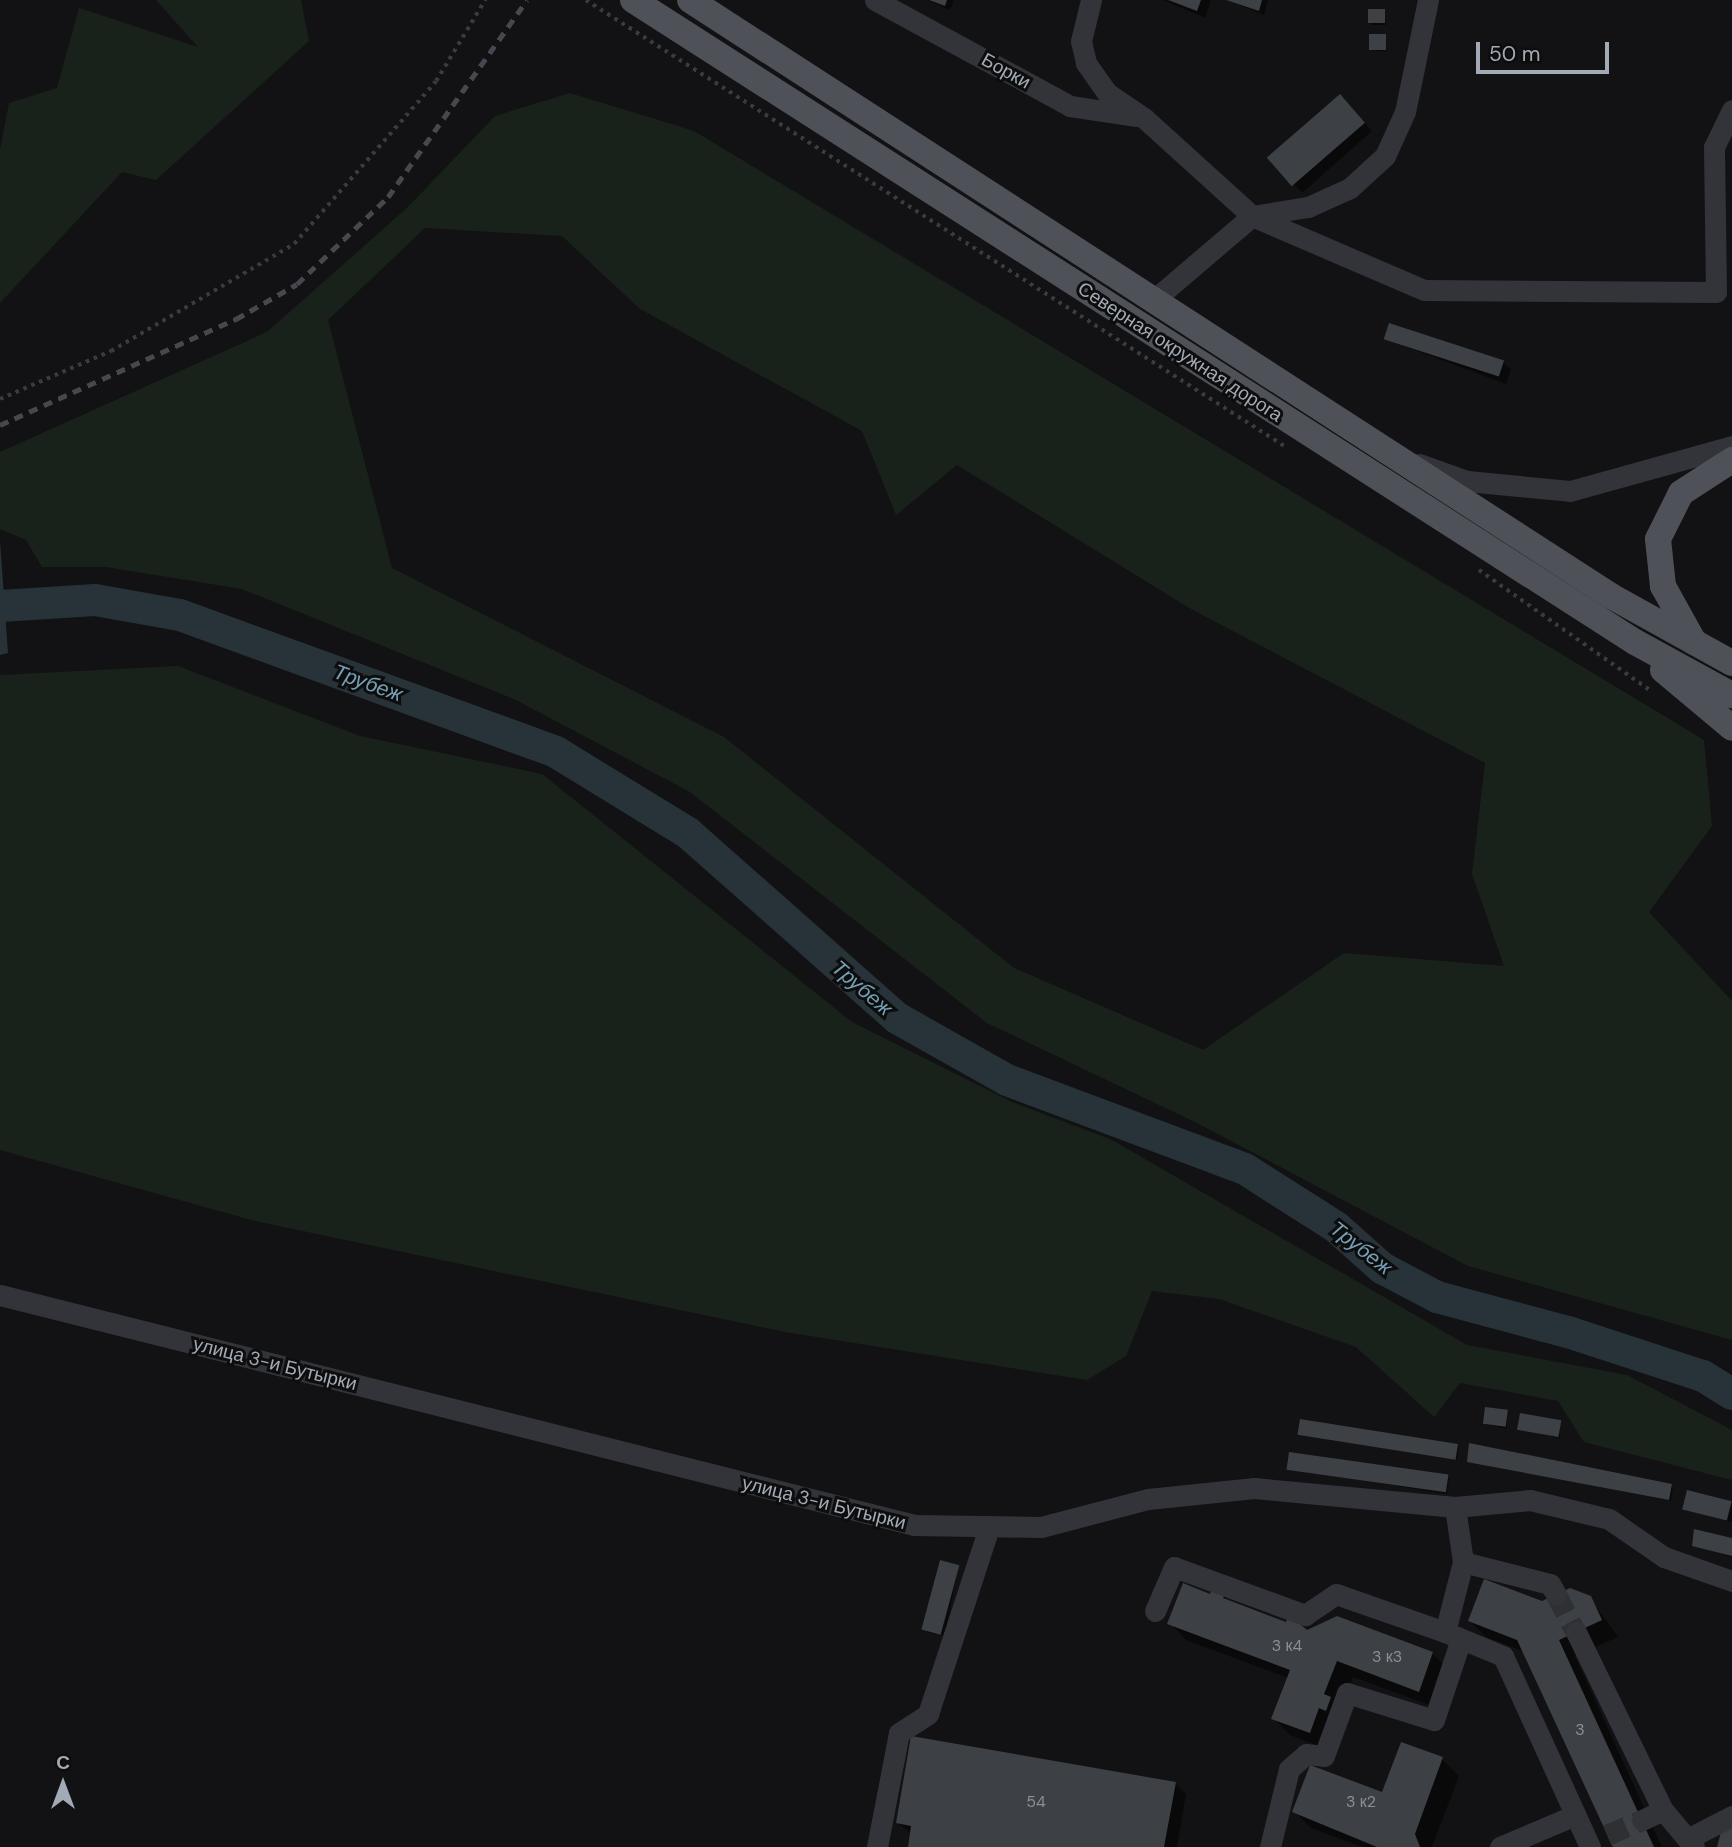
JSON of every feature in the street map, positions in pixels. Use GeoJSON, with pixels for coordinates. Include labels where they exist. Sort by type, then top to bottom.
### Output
{"type":"FeatureCollection","features":[{"type":"Feature","properties":{"kind":"main road","name":"Северная окружная дорога"},"geometry":{"type":"LineString","coordinates":[[633,0],[1634,642],[1732,695]]}},
{"type":"Feature","properties":{"kind":"main road","name":"Северная окружная дорога"},"geometry":{"type":"LineString","coordinates":[[690,0],[1156,298],[1381,450],[1696,646],[1732,663]]}},
{"type":"Feature","properties":{"kind":"main road"},"geometry":{"type":"LineString","coordinates":[[1696,646],[1663,586],[1658,539],[1681,493],[1732,460]]}},
{"type":"Feature","properties":{"kind":"main road"},"geometry":{"type":"LineString","coordinates":[[1634,642],[1732,728]]}},
{"type":"Feature","properties":{"kind":"street","name":"Борки"},"geometry":{"type":"LineString","coordinates":[[875,0],[1070,106],[1144,118]]}},
{"type":"Feature","properties":{"kind":"street"},"geometry":{"type":"LineString","coordinates":[[1091,0],[1081,41],[1086,64],[1107,93],[1144,118],[1252,216],[1424,290],[1716,292],[1714,147],[1732,110]]}},
{"type":"Feature","properties":{"kind":"street"},"geometry":{"type":"LineString","coordinates":[[1156,298],[1252,216],[1308,207],[1350,188],[1385,156],[1405,112],[1428,0]]}},
{"type":"Feature","properties":{"kind":"street"},"geometry":{"type":"LineString","coordinates":[[1381,450],[1467,481],[1570,491],[1732,446]]}},
{"type":"Feature","properties":{"kind":"street","name":"улица 3-и Бутырки"},"geometry":{"type":"LineString","coordinates":[[0,1295],[914,1525],[1041,1527],[1148,1499],[1254,1488],[1455,1507],[1530,1500],[1609,1520],[1664,1557],[1732,1581]]}},
{"type":"Feature","properties":{"kind":"street"},"geometry":{"type":"LineString","coordinates":[[1270,1847],[1289,1769],[1306,1754],[1325,1756],[1347,1693],[1434,1720],[1453,1636],[1463,1562],[1455,1507]]}},
{"type":"Feature","properties":{"kind":"street"},"geometry":{"type":"LineString","coordinates":[[877,1847],[899,1733],[928,1714],[989,1527]]}},
{"type":"Feature","properties":{"kind":"street"},"geometry":{"type":"LineString","coordinates":[[1463,1562],[1550,1584],[1556,1594]]}},
{"type":"Feature","properties":{"kind":"street"},"geometry":{"type":"LineString","coordinates":[[1155,1611],[1174,1567],[1304,1615],[1336,1594],[1503,1656],[1575,1815],[1595,1842]]}},
{"type":"Feature","properties":{"kind":"street"},"geometry":{"type":"LineString","coordinates":[[1576,1632],[1663,1810],[1692,1843],[1732,1816]]}},
{"type":"Feature","properties":{"kind":"street"},"geometry":{"type":"LineString","coordinates":[[1642,1819],[1663,1810]]}},
{"type":"Feature","properties":{"kind":"street"},"geometry":{"type":"LineString","coordinates":[[1500,1847],[1575,1815]]}},
{"type":"Feature","properties":{"kind":"path"},"geometry":{"type":"LineString","coordinates":[[0,399],[111,351],[294,243],[436,81],[485,0]]}},
{"type":"Feature","properties":{"kind":"path"},"geometry":{"type":"LineString","coordinates":[[586,0],[1298,454]]}},
{"type":"Feature","properties":{"kind":"path"},"geometry":{"type":"LineString","coordinates":[[1473,566],[1653,691]]}},
{"type":"Feature","properties":{"kind":"shaded area"},"geometry":{"type":"Polygon","coordinates":[[[156,0],[301,0],[309,41],[156,180],[122,172],[0,303],[0,150],[9,103],[57,88],[79,8],[198,47],[156,0]]]}},
{"type":"Feature","properties":{"kind":"shaded area"},"geometry":{"type":"Polygon","coordinates":[[[570,93],[694,131],[1704,740],[1712,826],[1649,912],[1732,1001],[1732,1340],[1468,1266],[1197,1123],[987,1023],[690,792],[516,700],[242,589],[106,567],[42,567],[26,540],[0,529],[0,452],[267,332],[408,207],[495,116],[570,93]],[[425,228],[328,320],[392,568],[724,737],[1014,968],[1203,1050],[1344,953],[1504,966],[1472,874],[1485,763],[1191,609],[957,465],[896,515],[862,431],[640,309],[562,236],[425,228]]]}},
{"type":"Feature","properties":{"kind":"shaded area"},"geometry":{"type":"Polygon","coordinates":[[[0,541],[8,653],[0,655],[0,541]]]}},
{"type":"Feature","properties":{"kind":"shaded area"},"geometry":{"type":"Polygon","coordinates":[[[178,666],[360,736],[542,774],[852,1022],[1012,1102],[1112,1140],[1467,1345],[1627,1375],[1732,1430],[1732,1480],[1584,1442],[1558,1401],[1460,1383],[1434,1417],[1356,1347],[1219,1299],[1152,1291],[1126,1356],[1087,1380],[785,1332],[255,1221],[0,1150],[0,675],[178,666]]]}},
{"type":"Feature","properties":{"kind":"building"},"geometry":{"type":"Polygon","coordinates":[[[929,0],[947,0],[945,6],[929,0]]]}},
{"type":"Feature","properties":{"kind":"building"},"geometry":{"type":"Polygon","coordinates":[[[1168,0],[1201,0],[1197,11],[1168,0]]]}},
{"type":"Feature","properties":{"kind":"building"},"geometry":{"type":"Polygon","coordinates":[[[1226,0],[1262,0],[1259,11],[1226,0]]]}},
{"type":"Feature","properties":{"kind":"building"},"geometry":{"type":"Polygon","coordinates":[[[1368,9],[1385,9],[1385,23],[1368,23],[1368,9]]]}},
{"type":"Feature","properties":{"kind":"building"},"geometry":{"type":"Polygon","coordinates":[[[1369,34],[1386,34],[1386,50],[1369,50],[1369,34]]]}},
{"type":"Feature","properties":{"kind":"building"},"geometry":{"type":"Polygon","coordinates":[[[1340,94],[1365,123],[1292,186],[1267,158],[1340,94]]]}},
{"type":"Feature","properties":{"kind":"building"},"geometry":{"type":"Polygon","coordinates":[[[1389,323],[1504,360],[1499,377],[1384,339],[1389,323]]]}},
{"type":"Feature","properties":{"kind":"building"},"geometry":{"type":"Polygon","coordinates":[[[1485,1407],[1508,1410],[1506,1427],[1483,1424],[1485,1407]]]}},
{"type":"Feature","properties":{"kind":"building"},"geometry":{"type":"Polygon","coordinates":[[[1520,1413],[1561,1420],[1558,1437],[1517,1430],[1520,1413]]]}},
{"type":"Feature","properties":{"kind":"building"},"geometry":{"type":"Polygon","coordinates":[[[1300,1419],[1458,1444],[1456,1460],[1297,1435],[1300,1419]]]}},
{"type":"Feature","properties":{"kind":"building"},"geometry":{"type":"Polygon","coordinates":[[[1469,1443],[1672,1484],[1669,1500],[1467,1462],[1469,1443]]]}},
{"type":"Feature","properties":{"kind":"building"},"geometry":{"type":"Polygon","coordinates":[[[1289,1452],[1448,1474],[1446,1492],[1286,1470],[1289,1452]]]}},
{"type":"Feature","properties":{"kind":"building"},"geometry":{"type":"Polygon","coordinates":[[[1687,1490],[1732,1501],[1727,1521],[1682,1509],[1687,1490]]]}},
{"type":"Feature","properties":{"kind":"building"},"geometry":{"type":"Polygon","coordinates":[[[1694,1529],[1732,1538],[1732,1556],[1692,1546],[1694,1529]]]}},
{"type":"Feature","properties":{"kind":"building"},"geometry":{"type":"Polygon","coordinates":[[[940,1560],[959,1565],[941,1635],[921,1630],[940,1560]]]}},
{"type":"Feature","properties":{"kind":"building"},"geometry":{"type":"Polygon","coordinates":[[[1484,1579],[1542,1601],[1570,1588],[1591,1596],[1602,1620],[1559,1640],[1654,1847],[1613,1847],[1517,1640],[1468,1621],[1484,1579]]]}},
{"type":"Feature","properties":{"kind":"building"},"geometry":{"type":"Polygon","coordinates":[[[1183,1583],[1210,1594],[1212,1587],[1226,1592],[1223,1598],[1286,1622],[1289,1615],[1307,1630],[1337,1616],[1433,1652],[1419,1692],[1337,1661],[1324,1694],[1331,1697],[1326,1711],[1319,1708],[1310,1733],[1271,1719],[1290,1670],[1167,1624],[1183,1583]]]}},
{"type":"Feature","properties":{"kind":"building"},"geometry":{"type":"Polygon","coordinates":[[[911,1736],[1176,1782],[1164,1847],[908,1847],[911,1826],[896,1823],[911,1736]]]}},
{"type":"Feature","properties":{"kind":"building"},"geometry":{"type":"Polygon","coordinates":[[[1401,1742],[1443,1757],[1415,1834],[1420,1847],[1377,1847],[1292,1812],[1310,1765],[1382,1792],[1401,1742]]]}},
{"type":"Feature","properties":{"kind":"building"},"geometry":{"type":"Polygon","coordinates":[[[1732,1826],[1732,1847],[1717,1847],[1721,1832],[1732,1826]]]}},
{"type":"Feature","properties":{"kind":"waterway","name":"Трубеж"},"geometry":{"type":"LineString","coordinates":[[0,606],[95,600],[180,615],[556,752],[688,833],[897,1018],[1007,1080],[1245,1169],[1336,1227],[1382,1268],[1437,1297],[1568,1332],[1703,1376],[1732,1394]]}},
{"type":"Feature","properties":{"kind":"tunnel"},"geometry":{"type":"LineString","coordinates":[[1556,1594],[1576,1632]]}},
{"type":"Feature","properties":{"kind":"tunnel"},"geometry":{"type":"LineString","coordinates":[[1607,1835],[1642,1820]]}},
{"type":"Feature","properties":{"kind":"railway"},"geometry":{"type":"LineString","coordinates":[[0,425],[236,319],[297,284],[388,197],[527,0]]}}]}
